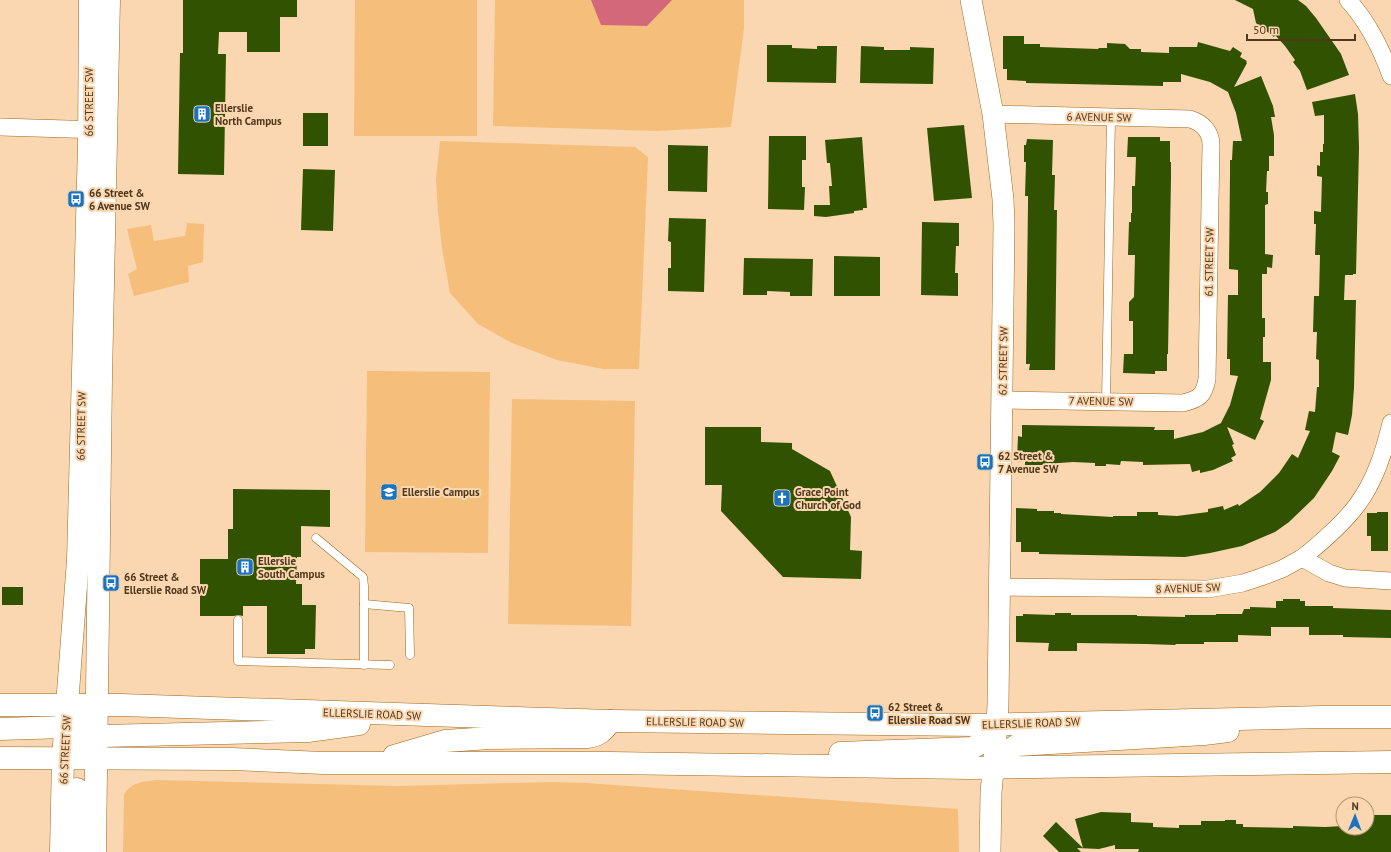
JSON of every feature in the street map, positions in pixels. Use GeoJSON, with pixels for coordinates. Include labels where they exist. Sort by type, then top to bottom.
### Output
{"type":"FeatureCollection","features":[{"type":"Feature","properties":{"kind":"main road","name":"66 STREET SW"},"geometry":{"type":"LineString","coordinates":[[61,852],[81,731],[101,370],[98,130],[90,0]]}},
{"type":"Feature","properties":{"kind":"main road","name":"66 STREET SW"},"geometry":{"type":"LineString","coordinates":[[95,852],[81,731],[80,598],[78,560],[98,130],[109,0]]}},
{"type":"Feature","properties":{"kind":"main road","name":"ELLERSLIE ROAD SW"},"geometry":{"type":"LineString","coordinates":[[0,705],[81,731],[232,759],[323,763],[610,763],[993,768],[1391,762]]}},
{"type":"Feature","properties":{"kind":"main road","name":"ELLERSLIE ROAD SW"},"geometry":{"type":"LineString","coordinates":[[0,758],[81,731],[427,716],[611,721],[975,725],[1322,717],[1391,717]]}},
{"type":"Feature","properties":{"kind":"main road"},"geometry":{"type":"LineString","coordinates":[[0,729],[81,731],[308,730],[427,716]]}},
{"type":"Feature","properties":{"kind":"main road"},"geometry":{"type":"LineString","coordinates":[[993,768],[1001,756],[1017,745],[1204,734],[1322,717]]}},
{"type":"Feature","properties":{"kind":"main road"},"geometry":{"type":"LineString","coordinates":[[372,763],[445,741],[490,738],[596,736],[611,721]]}},
{"type":"Feature","properties":{"kind":"main road"},"geometry":{"type":"LineString","coordinates":[[610,763],[611,721]]}},
{"type":"Feature","properties":{"kind":"main road"},"geometry":{"type":"LineString","coordinates":[[760,766],[842,753],[972,748],[988,739],[998,724]]}},
{"type":"Feature","properties":{"kind":"main road"},"geometry":{"type":"LineString","coordinates":[[78,852],[81,731]]}},
{"type":"Feature","properties":{"kind":"street","name":"62 STREET SW"},"geometry":{"type":"LineString","coordinates":[[971,0],[993,114],[1003,199],[1005,251],[998,724],[993,768],[990,852]]}},
{"type":"Feature","properties":{"kind":"street"},"geometry":{"type":"LineString","coordinates":[[1348,0],[1372,32],[1385,59],[1391,76]]}},
{"type":"Feature","properties":{"kind":"street","name":"6 AVENUE SW"},"geometry":{"type":"LineString","coordinates":[[993,114],[1190,119],[1204,126]]}},
{"type":"Feature","properties":{"kind":"street","name":"61 STREET SW"},"geometry":{"type":"LineString","coordinates":[[1199,397],[1205,388],[1207,379],[1211,138],[1204,126]]}},
{"type":"Feature","properties":{"kind":"street"},"geometry":{"type":"LineString","coordinates":[[0,127],[98,130]]}},
{"type":"Feature","properties":{"kind":"street","name":"7 AVENUE SW"},"geometry":{"type":"LineString","coordinates":[[1002,400],[1182,403],[1192,401],[1199,397]]}},
{"type":"Feature","properties":{"kind":"street","name":"8 AVENUE SW"},"geometry":{"type":"LineString","coordinates":[[999,586],[1208,589],[1243,583],[1282,569],[1302,558],[1326,538],[1357,504],[1378,467],[1387,441],[1391,423]]}},
{"type":"Feature","properties":{"kind":"street"},"geometry":{"type":"LineString","coordinates":[[1302,558],[1329,573],[1345,578],[1391,581]]}},
{"type":"Feature","properties":{"kind":"lane"},"geometry":{"type":"LineString","coordinates":[[1106,401],[1111,117]]}},
{"type":"Feature","properties":{"kind":"lane"},"geometry":{"type":"LineString","coordinates":[[316,538],[363,577],[364,665]]}},
{"type":"Feature","properties":{"kind":"lane"},"geometry":{"type":"LineString","coordinates":[[364,604],[409,608],[410,655]]}},
{"type":"Feature","properties":{"kind":"lane"},"geometry":{"type":"LineString","coordinates":[[238,620],[238,661],[390,665]]}},
{"type":"Feature","properties":{"kind":"shaded area"},"geometry":{"type":"Polygon","coordinates":[[[355,0],[477,0],[477,136],[354,136],[355,0]]]}},
{"type":"Feature","properties":{"kind":"shaded area"},"geometry":{"type":"Polygon","coordinates":[[[495,0],[744,0],[744,28],[731,127],[657,131],[493,126],[495,0]]]}},
{"type":"Feature","properties":{"kind":"shaded area"},"geometry":{"type":"Polygon","coordinates":[[[591,0],[672,0],[647,26],[601,25],[591,0]]]}},
{"type":"Feature","properties":{"kind":"shaded area"},"geometry":{"type":"Polygon","coordinates":[[[440,141],[635,147],[648,157],[639,369],[603,369],[557,360],[512,343],[478,324],[450,293],[442,248],[438,212],[436,179],[440,141]]]}},
{"type":"Feature","properties":{"kind":"shaded area"},"geometry":{"type":"Polygon","coordinates":[[[187,223],[204,224],[203,262],[188,266],[189,282],[134,296],[128,274],[137,269],[127,229],[151,225],[154,241],[185,236],[187,223]]]}},
{"type":"Feature","properties":{"kind":"shaded area"},"geometry":{"type":"Polygon","coordinates":[[[367,371],[490,372],[488,553],[365,552],[367,371]]]}},
{"type":"Feature","properties":{"kind":"shaded area"},"geometry":{"type":"Polygon","coordinates":[[[512,399],[635,401],[631,626],[508,624],[512,399]]]}},
{"type":"Feature","properties":{"kind":"shaded area"},"geometry":{"type":"Polygon","coordinates":[[[156,780],[399,786],[552,782],[586,783],[958,809],[959,852],[123,852],[124,795],[130,787],[134,785],[156,780]]]}},
{"type":"Feature","properties":{"kind":"building","name":"Ellerslie North Campus"},"geometry":{"type":"Polygon","coordinates":[[[183,0],[297,0],[297,17],[280,17],[280,52],[247,52],[247,32],[219,32],[218,54],[226,54],[224,175],[178,174],[180,53],[183,53],[183,0]]]}},
{"type":"Feature","properties":{"kind":"building"},"geometry":{"type":"Polygon","coordinates":[[[1235,0],[1298,0],[1306,6],[1316,18],[1341,54],[1349,75],[1307,90],[1300,71],[1293,62],[1295,60],[1285,46],[1275,35],[1274,37],[1256,23],[1253,9],[1235,0]]]}},
{"type":"Feature","properties":{"kind":"building"},"geometry":{"type":"Polygon","coordinates":[[[1003,36],[1024,36],[1024,44],[1040,44],[1040,47],[1098,49],[1107,48],[1107,43],[1125,44],[1130,49],[1141,49],[1141,52],[1169,53],[1169,47],[1197,47],[1198,42],[1230,51],[1233,47],[1242,53],[1240,57],[1247,61],[1234,87],[1261,76],[1273,106],[1275,117],[1271,117],[1274,135],[1274,156],[1269,156],[1269,171],[1267,171],[1266,192],[1268,192],[1268,204],[1265,205],[1265,254],[1273,255],[1272,268],[1267,267],[1267,274],[1262,274],[1262,318],[1265,318],[1263,362],[1271,362],[1271,380],[1260,419],[1264,421],[1255,440],[1227,427],[1234,444],[1232,445],[1236,455],[1231,458],[1233,461],[1213,470],[1200,473],[1200,470],[1192,472],[1190,464],[1143,465],[1143,462],[1121,461],[1120,465],[1106,464],[1106,466],[1095,466],[1095,463],[1073,462],[1059,463],[1059,468],[1048,468],[1049,465],[1025,465],[1025,462],[1017,461],[1018,436],[1022,437],[1022,425],[1155,427],[1154,430],[1174,430],[1174,439],[1203,432],[1221,423],[1230,405],[1238,376],[1230,375],[1230,359],[1227,359],[1228,295],[1238,295],[1238,270],[1229,269],[1230,160],[1232,160],[1233,141],[1242,141],[1236,113],[1228,92],[1210,82],[1181,74],[1181,82],[1163,82],[1163,86],[1026,83],[1026,81],[1007,80],[1007,69],[1003,69],[1003,36]]]}},
{"type":"Feature","properties":{"kind":"building"},"geometry":{"type":"Polygon","coordinates":[[[767,45],[792,45],[792,48],[817,49],[817,46],[837,46],[836,83],[767,82],[767,45]]]}},
{"type":"Feature","properties":{"kind":"building"},"geometry":{"type":"Polygon","coordinates":[[[861,46],[884,47],[884,50],[910,50],[910,47],[934,48],[933,84],[860,83],[861,46]]]}},
{"type":"Feature","properties":{"kind":"building"},"geometry":{"type":"Polygon","coordinates":[[[1355,94],[1358,114],[1359,148],[1356,274],[1345,275],[1344,300],[1356,300],[1352,415],[1348,435],[1336,432],[1332,452],[1340,456],[1314,498],[1289,522],[1275,532],[1242,546],[1210,553],[1185,557],[1039,554],[1039,552],[1021,552],[1021,542],[1016,542],[1016,508],[1037,509],[1037,511],[1054,511],[1054,513],[1061,514],[1113,517],[1137,516],[1137,512],[1158,512],[1158,515],[1177,516],[1208,512],[1208,509],[1223,506],[1224,510],[1238,504],[1239,506],[1260,492],[1279,473],[1292,454],[1298,458],[1310,431],[1305,430],[1309,411],[1315,412],[1317,387],[1319,387],[1319,360],[1316,359],[1317,332],[1313,332],[1314,296],[1319,296],[1320,255],[1315,255],[1316,224],[1314,224],[1314,211],[1321,212],[1322,177],[1317,176],[1317,165],[1320,166],[1320,152],[1323,152],[1324,115],[1315,116],[1312,102],[1355,94]]]}},
{"type":"Feature","properties":{"kind":"building"},"geometry":{"type":"Polygon","coordinates":[[[303,113],[328,113],[328,146],[303,146],[303,113]]]}},
{"type":"Feature","properties":{"kind":"building"},"geometry":{"type":"Polygon","coordinates":[[[964,125],[972,198],[934,201],[927,128],[964,125]]]}},
{"type":"Feature","properties":{"kind":"building"},"geometry":{"type":"Polygon","coordinates":[[[769,136],[806,136],[806,160],[802,160],[802,187],[805,187],[804,210],[768,209],[769,136]]]}},
{"type":"Feature","properties":{"kind":"building"},"geometry":{"type":"Polygon","coordinates":[[[862,137],[867,208],[854,211],[854,213],[826,217],[814,216],[814,205],[830,205],[829,186],[832,186],[830,163],[827,163],[825,140],[862,137]]]}},
{"type":"Feature","properties":{"kind":"building"},"geometry":{"type":"Polygon","coordinates":[[[1128,137],[1160,137],[1160,141],[1170,141],[1171,177],[1167,371],[1155,371],[1155,374],[1123,373],[1124,354],[1133,354],[1133,321],[1129,321],[1129,302],[1134,297],[1135,255],[1128,255],[1129,222],[1131,222],[1132,213],[1132,186],[1135,186],[1136,157],[1127,157],[1128,137]]]}},
{"type":"Feature","properties":{"kind":"building"},"geometry":{"type":"Polygon","coordinates":[[[1027,139],[1053,140],[1052,175],[1055,175],[1054,210],[1057,210],[1055,370],[1029,370],[1030,364],[1026,364],[1028,196],[1025,196],[1026,162],[1024,162],[1024,145],[1026,145],[1027,139]]]}},
{"type":"Feature","properties":{"kind":"building"},"geometry":{"type":"Polygon","coordinates":[[[668,145],[708,146],[707,192],[668,191],[668,145]]]}},
{"type":"Feature","properties":{"kind":"building"},"geometry":{"type":"Polygon","coordinates":[[[303,169],[335,170],[333,231],[301,230],[303,169]]]}},
{"type":"Feature","properties":{"kind":"building"},"geometry":{"type":"Polygon","coordinates":[[[669,218],[706,219],[704,292],[668,291],[668,268],[671,268],[671,242],[668,241],[669,218]]]}},
{"type":"Feature","properties":{"kind":"building"},"geometry":{"type":"Polygon","coordinates":[[[922,222],[959,223],[959,246],[956,246],[955,273],[958,273],[958,296],[921,295],[922,222]]]}},
{"type":"Feature","properties":{"kind":"building"},"geometry":{"type":"Polygon","coordinates":[[[834,256],[880,257],[880,296],[834,296],[834,256]]]}},
{"type":"Feature","properties":{"kind":"building"},"geometry":{"type":"Polygon","coordinates":[[[744,258],[813,259],[812,296],[790,296],[790,292],[767,291],[767,295],[743,295],[744,258]]]}},
{"type":"Feature","properties":{"kind":"building","name":"Grace Point Church of God"},"geometry":{"type":"Polygon","coordinates":[[[705,427],[761,427],[761,442],[792,443],[792,449],[830,471],[851,517],[850,550],[862,551],[861,579],[783,577],[721,511],[722,485],[705,485],[705,427]]]}},
{"type":"Feature","properties":{"kind":"building","name":"Ellerslie South Campus"},"geometry":{"type":"Polygon","coordinates":[[[233,489],[330,490],[330,527],[301,526],[301,557],[297,557],[296,584],[302,584],[302,605],[316,605],[315,649],[305,649],[305,654],[267,654],[267,606],[243,606],[243,616],[200,616],[200,559],[228,559],[228,529],[233,529],[233,489]]]}},
{"type":"Feature","properties":{"kind":"building"},"geometry":{"type":"Polygon","coordinates":[[[1388,512],[1388,551],[1371,551],[1371,536],[1367,536],[1367,513],[1388,512]]]}},
{"type":"Feature","properties":{"kind":"building"},"geometry":{"type":"Polygon","coordinates":[[[2,587],[23,587],[23,605],[2,605],[2,587]]]}},
{"type":"Feature","properties":{"kind":"building"},"geometry":{"type":"Polygon","coordinates":[[[1283,599],[1300,599],[1300,601],[1305,601],[1305,606],[1333,606],[1333,608],[1391,610],[1391,638],[1343,637],[1343,635],[1309,635],[1309,627],[1271,627],[1271,636],[1238,635],[1238,642],[1204,642],[1204,644],[1175,645],[1077,643],[1077,651],[1048,651],[1049,643],[1016,642],[1016,616],[1023,616],[1023,614],[1055,615],[1055,613],[1071,613],[1071,615],[1185,617],[1185,615],[1242,614],[1244,609],[1250,609],[1250,607],[1276,608],[1276,601],[1283,601],[1283,599]]]}},
{"type":"Feature","properties":{"kind":"building"},"geometry":{"type":"Polygon","coordinates":[[[1101,812],[1131,813],[1131,822],[1153,823],[1153,827],[1179,828],[1179,825],[1201,825],[1201,821],[1236,820],[1236,824],[1243,824],[1243,827],[1293,828],[1293,826],[1335,826],[1335,836],[1375,836],[1375,815],[1391,815],[1391,852],[1138,852],[1139,849],[1115,849],[1115,845],[1099,849],[1077,848],[1081,852],[1059,852],[1043,836],[1056,822],[1083,848],[1075,819],[1101,812]]]}},
{"type":"Feature","properties":{"kind":"place","name":"Ellerslie North Campus"},"geometry":{"type":"Point","coordinates":[202,114]}},
{"type":"Feature","properties":{"kind":"place","name":"66 Street & 6 Avenue SW"},"geometry":{"type":"Point","coordinates":[76,199]}},
{"type":"Feature","properties":{"kind":"place","name":"62 Street & 7 Avenue SW"},"geometry":{"type":"Point","coordinates":[985,462]}},
{"type":"Feature","properties":{"kind":"place","name":"Ellerslie Campus"},"geometry":{"type":"Point","coordinates":[389,492]}},
{"type":"Feature","properties":{"kind":"place","name":"Grace Point Church of God"},"geometry":{"type":"Point","coordinates":[782,498]}},
{"type":"Feature","properties":{"kind":"place","name":"Ellerslie South Campus"},"geometry":{"type":"Point","coordinates":[245,567]}},
{"type":"Feature","properties":{"kind":"place","name":"66 Street & Ellerslie Road SW"},"geometry":{"type":"Point","coordinates":[111,583]}},
{"type":"Feature","properties":{"kind":"place","name":"62 Street & Ellerslie Road SW"},"geometry":{"type":"Point","coordinates":[875,713]}}]}
